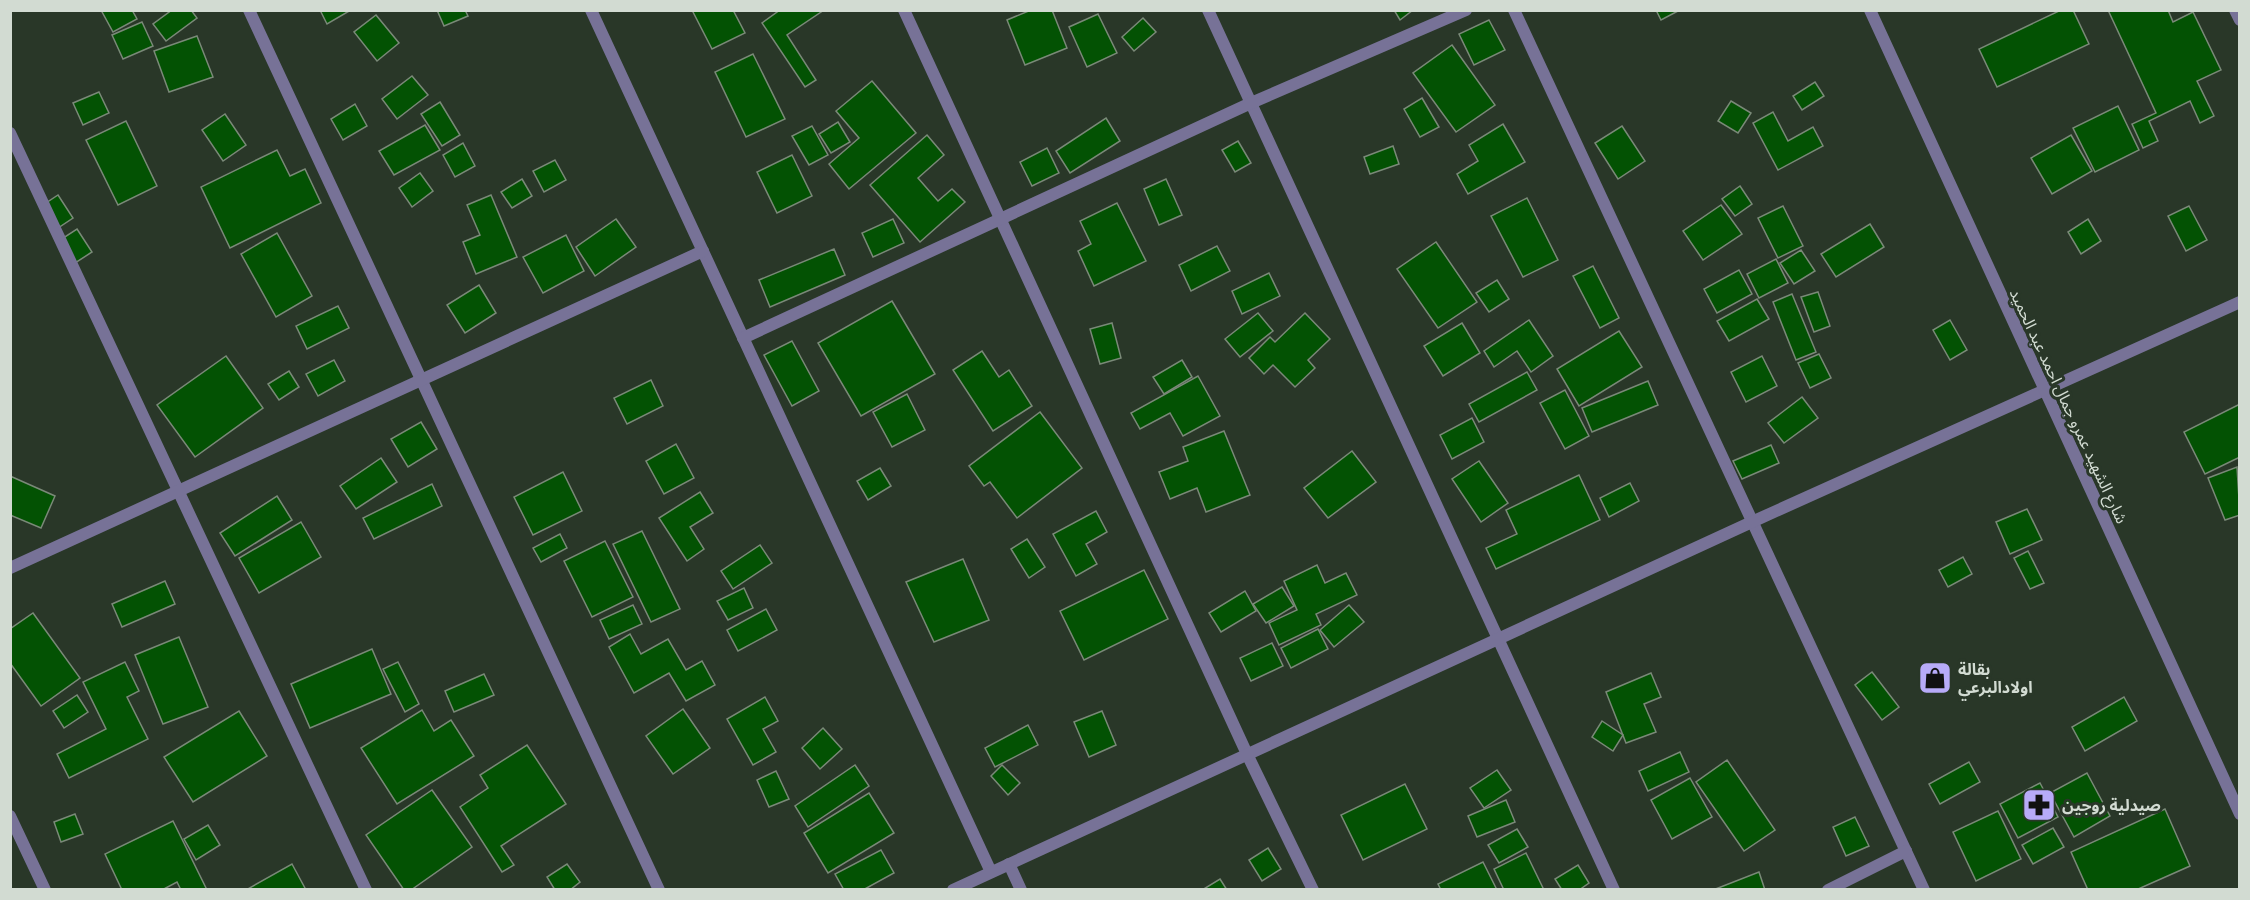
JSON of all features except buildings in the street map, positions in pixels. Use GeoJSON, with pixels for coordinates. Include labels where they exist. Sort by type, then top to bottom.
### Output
{"type":"FeatureCollection","features":[{"type":"Feature","properties":{"kind":"street"},"geometry":{"type":"LineString","coordinates":[[249,10],[658,890]]}},
{"type":"Feature","properties":{"kind":"street"},"geometry":{"type":"LineString","coordinates":[[591,10],[991,872]]}},
{"type":"Feature","properties":{"kind":"street"},"geometry":{"type":"LineString","coordinates":[[904,10],[1247,754],[1313,890]]}},
{"type":"Feature","properties":{"kind":"street"},"geometry":{"type":"LineString","coordinates":[[1208,10],[1614,890]]}},
{"type":"Feature","properties":{"kind":"street"},"geometry":{"type":"LineString","coordinates":[[744,338],[1251,103],[1466,10]]}},
{"type":"Feature","properties":{"kind":"street"},"geometry":{"type":"LineString","coordinates":[[1514,10],[1924,890]]}},
{"type":"Feature","properties":{"kind":"street","name":"شارع الشهيد عمرو جمال احمد عبد الحميد"},"geometry":{"type":"LineString","coordinates":[[1870,10],[2240,814]]}},
{"type":"Feature","properties":{"kind":"street"},"geometry":{"type":"LineString","coordinates":[[2235,10],[2240,20]]}},
{"type":"Feature","properties":{"kind":"street"},"geometry":{"type":"LineString","coordinates":[[10,133],[366,890]]}},
{"type":"Feature","properties":{"kind":"street"},"geometry":{"type":"LineString","coordinates":[[10,568],[703,251]]}},
{"type":"Feature","properties":{"kind":"street"},"geometry":{"type":"LineString","coordinates":[[953,890],[1754,521],[2240,302]]}},
{"type":"Feature","properties":{"kind":"street"},"geometry":{"type":"LineString","coordinates":[[10,816],[45,890]]}},
{"type":"Feature","properties":{"kind":"street"},"geometry":{"type":"LineString","coordinates":[[1828,890],[1906,851]]}},
{"type":"Feature","properties":{"kind":"street"},"geometry":{"type":"LineString","coordinates":[[1009,864],[1021,890]]}},
{"type":"Feature","properties":{"kind":"place","name":"بقالة اولادالبرعي"},"geometry":{"type":"Point","coordinates":[1935,678]}},
{"type":"Feature","properties":{"kind":"place","name":"صيدلية روجين"},"geometry":{"type":"Point","coordinates":[2039,805]}}]}
